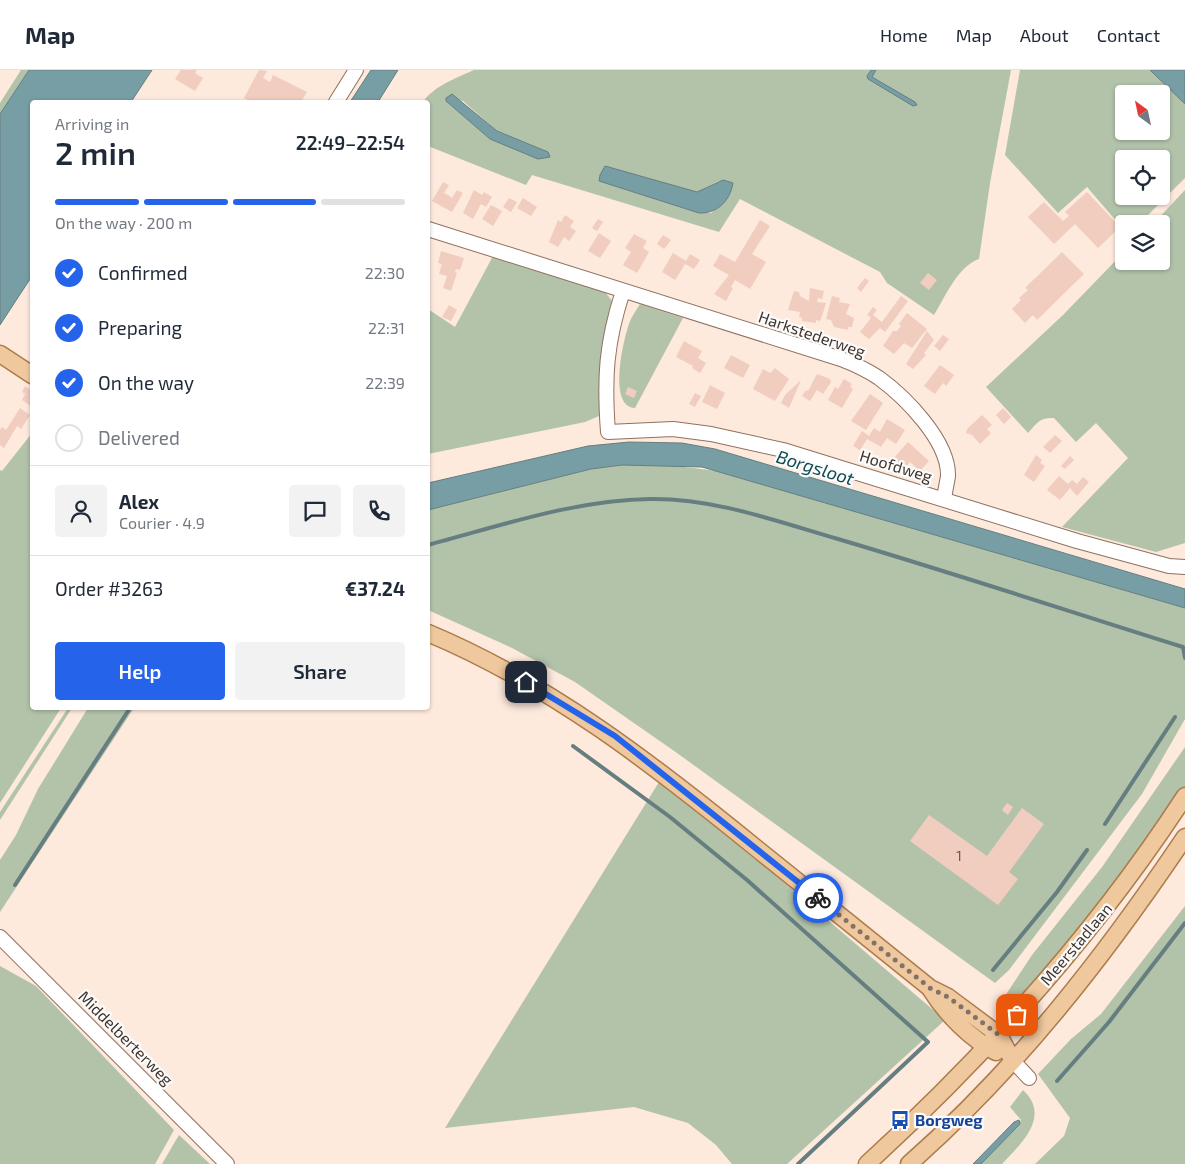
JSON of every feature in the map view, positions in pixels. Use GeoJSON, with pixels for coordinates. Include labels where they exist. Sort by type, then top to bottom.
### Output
{"type":"FeatureCollection","features":[{"type":"Feature","properties":{"kind":"main road"},"geometry":{"type":"LineString","coordinates":[[0,354],[30,374]]}},
{"type":"Feature","properties":{"kind":"main road"},"geometry":{"type":"LineString","coordinates":[[430,634],[511,673],[615,736],[930,988],[948,997],[999,1035],[1012,1060]]}},
{"type":"Feature","properties":{"kind":"main road","name":"Meerstadlaan"},"geometry":{"type":"LineString","coordinates":[[867,1164],[999,1035],[1118,892],[1185,796]]}},
{"type":"Feature","properties":{"kind":"main road","name":"Meerstadlaan"},"geometry":{"type":"LineString","coordinates":[[909,1164],[933,1143],[1066,1002],[1110,946],[1185,838]]}},
{"type":"Feature","properties":{"kind":"main road"},"geometry":{"type":"LineString","coordinates":[[930,988],[940,1005],[987,1047],[1012,1060]]}},
{"type":"Feature","properties":{"kind":"street"},"geometry":{"type":"LineString","coordinates":[[337,100],[356,70]]}},
{"type":"Feature","properties":{"kind":"street","name":"Harkstederweg"},"geometry":{"type":"LineString","coordinates":[[430,230],[841,359],[878,377],[899,395],[923,421],[940,447],[948,475],[944,498]]}},
{"type":"Feature","properties":{"kind":"street","name":"Hoofdweg"},"geometry":{"type":"LineString","coordinates":[[623,291],[611,327],[605,369],[608,432],[673,429],[711,434],[783,450],[1077,540],[1169,566],[1185,574]]}},
{"type":"Feature","properties":{"kind":"street","name":"Hoofdweg"},"geometry":{"type":"LineString","coordinates":[[1169,566],[1185,567]]}},
{"type":"Feature","properties":{"kind":"street","name":"Middelberterweg"},"geometry":{"type":"LineString","coordinates":[[0,937],[227,1164]]}},
{"type":"Feature","properties":{"kind":"street"},"geometry":{"type":"LineString","coordinates":[[1012,1060],[1029,1078]]}},
{"type":"Feature","properties":{"kind":"green space"},"geometry":{"type":"Polygon","coordinates":[[[21,70],[29,70],[0,114],[0,103],[21,70]]]}},
{"type":"Feature","properties":{"kind":"green space"},"geometry":{"type":"Polygon","coordinates":[[[474,70],[871,70],[867,76],[915,102],[872,77],[876,70],[1011,70],[990,183],[979,259],[971,263],[958,275],[934,315],[887,283],[880,272],[740,199],[719,232],[532,175],[526,185],[430,147],[430,100],[425,100],[433,91],[453,79],[474,70]],[[446,98],[446,101],[490,139],[548,152],[497,131],[463,101],[446,98]],[[600,181],[699,213],[711,213],[724,203],[733,183],[719,181],[697,192],[600,181]]]}},
{"type":"Feature","properties":{"kind":"green space"},"geometry":{"type":"Polygon","coordinates":[[[1020,70],[1150,70],[1165,85],[1115,85],[1115,140],[1170,140],[1170,89],[1185,104],[1185,178],[1170,193],[1170,150],[1115,150],[1115,205],[1158,205],[1148,215],[1115,215],[1115,220],[1087,187],[1058,213],[1005,155],[1020,70]]]}},
{"type":"Feature","properties":{"kind":"green space"},"geometry":{"type":"Polygon","coordinates":[[[1185,190],[1185,543],[1156,552],[1062,527],[1128,458],[1096,423],[1076,442],[1054,418],[1042,420],[1028,433],[986,387],[1063,315],[1115,261],[1115,270],[1170,270],[1170,215],[1161,215],[1185,190]]]}},
{"type":"Feature","properties":{"kind":"green space"},"geometry":{"type":"Polygon","coordinates":[[[493,256],[605,292],[613,302],[605,335],[599,374],[599,416],[585,422],[430,454],[430,310],[455,327],[493,256]]]}},
{"type":"Feature","properties":{"kind":"green space"},"geometry":{"type":"Polygon","coordinates":[[[640,304],[683,318],[635,408],[627,405],[622,397],[620,372],[626,332],[640,304]]]}},
{"type":"Feature","properties":{"kind":"green space"},"geometry":{"type":"Polygon","coordinates":[[[30,436],[30,710],[60,710],[0,803],[0,470],[2,471],[30,436]]]}},
{"type":"Feature","properties":{"kind":"green space"},"geometry":{"type":"Polygon","coordinates":[[[622,465],[668,465],[717,471],[1185,608],[1185,719],[1142,794],[1009,970],[995,983],[677,753],[575,682],[512,648],[430,611],[430,509],[591,469],[622,465]]]}},
{"type":"Feature","properties":{"kind":"green space"},"geometry":{"type":"Polygon","coordinates":[[[67,710],[71,710],[0,820],[0,812],[67,710]]]}},
{"type":"Feature","properties":{"kind":"green space"},"geometry":{"type":"Polygon","coordinates":[[[87,710],[133,710],[0,912],[0,860],[16,835],[38,789],[87,710]]]}},
{"type":"Feature","properties":{"kind":"green space"},"geometry":{"type":"Polygon","coordinates":[[[1185,747],[1185,787],[1179,798],[1105,900],[1018,1006],[1005,996],[1032,955],[1102,867],[1185,747]]]}},
{"type":"Feature","properties":{"kind":"green space"},"geometry":{"type":"Polygon","coordinates":[[[659,782],[775,875],[945,1020],[787,1164],[732,1164],[716,1145],[688,1123],[634,1107],[445,1128],[659,782]]]}},
{"type":"Feature","properties":{"kind":"green space"},"geometry":{"type":"Polygon","coordinates":[[[1185,906],[1185,1164],[1035,1164],[1064,1136],[1070,1118],[1038,1074],[1071,1039],[1101,1014],[1185,906]]]}},
{"type":"Feature","properties":{"kind":"green space"},"geometry":{"type":"Polygon","coordinates":[[[0,966],[36,986],[174,1130],[155,1164],[0,1164],[0,966]]]}},
{"type":"Feature","properties":{"kind":"green space"},"geometry":{"type":"Polygon","coordinates":[[[1023,1090],[1031,1100],[1034,1110],[1034,1119],[1025,1138],[1002,1164],[981,1164],[1021,1120],[1010,1107],[1023,1090]]]}},
{"type":"Feature","properties":{"kind":"green space"},"geometry":{"type":"Polygon","coordinates":[[[179,1135],[210,1164],[162,1164],[179,1135]]]}},
{"type":"Feature","properties":{"kind":"water"},"geometry":{"type":"Polygon","coordinates":[[[29,70],[152,70],[132,100],[30,100],[30,279],[0,325],[0,114],[29,70]]]}},
{"type":"Feature","properties":{"kind":"water"},"geometry":{"type":"Polygon","coordinates":[[[371,70],[398,70],[379,100],[351,100],[371,70]]]}},
{"type":"Feature","properties":{"kind":"water"},"geometry":{"type":"Polygon","coordinates":[[[871,70],[876,70],[872,77],[917,105],[913,106],[868,79],[867,76],[871,70]]]}},
{"type":"Feature","properties":{"kind":"water"},"geometry":{"type":"Polygon","coordinates":[[[1150,70],[1185,70],[1185,104],[1170,89],[1170,85],[1165,85],[1150,70]]]}},
{"type":"Feature","properties":{"kind":"water"},"geometry":{"type":"Polygon","coordinates":[[[452,94],[497,131],[548,152],[550,157],[538,159],[490,139],[446,101],[446,98],[452,94]]]}},
{"type":"Feature","properties":{"kind":"water"},"geometry":{"type":"Polygon","coordinates":[[[605,166],[697,192],[723,180],[733,183],[726,201],[722,205],[706,213],[699,213],[599,181],[605,166]]]}},
{"type":"Feature","properties":{"kind":"water"},"geometry":{"type":"Polygon","coordinates":[[[629,442],[682,443],[715,449],[1185,589],[1185,608],[702,467],[622,465],[591,469],[430,509],[430,483],[588,446],[629,442]]]}},
{"type":"Feature","properties":{"kind":"water"},"geometry":{"type":"Polygon","coordinates":[[[1019,1120],[1020,1124],[981,1164],[973,1164],[1014,1122],[1019,1120]]]}},
{"type":"Feature","properties":{"kind":"building"},"geometry":{"type":"Polygon","coordinates":[[[181,70],[197,70],[195,73],[203,78],[195,91],[175,79],[181,70]]]}},
{"type":"Feature","properties":{"kind":"building"},"geometry":{"type":"Polygon","coordinates":[[[259,70],[267,71],[263,78],[270,82],[273,75],[307,92],[302,100],[248,100],[244,98],[259,70]]]}},
{"type":"Feature","properties":{"kind":"building"},"geometry":{"type":"Polygon","coordinates":[[[443,182],[449,185],[444,193],[452,198],[457,190],[463,193],[452,212],[432,201],[443,182]]]}},
{"type":"Feature","properties":{"kind":"building"},"geometry":{"type":"Polygon","coordinates":[[[474,190],[482,195],[484,192],[492,197],[486,207],[481,204],[473,219],[463,213],[474,190]]]}},
{"type":"Feature","properties":{"kind":"building"},"geometry":{"type":"Polygon","coordinates":[[[1087,192],[1115,222],[1115,232],[1098,248],[1075,224],[1054,244],[1028,217],[1044,202],[1063,221],[1069,216],[1065,212],[1087,192]]]}},
{"type":"Feature","properties":{"kind":"building"},"geometry":{"type":"Polygon","coordinates":[[[509,198],[517,202],[511,212],[503,207],[509,198]]]}},
{"type":"Feature","properties":{"kind":"building"},"geometry":{"type":"Polygon","coordinates":[[[523,198],[537,207],[531,216],[517,208],[523,198]]]}},
{"type":"Feature","properties":{"kind":"building"},"geometry":{"type":"Polygon","coordinates":[[[491,205],[502,211],[493,226],[482,219],[491,205]]]}},
{"type":"Feature","properties":{"kind":"building"},"geometry":{"type":"Polygon","coordinates":[[[565,215],[574,221],[570,227],[576,231],[569,241],[564,237],[558,247],[549,242],[558,220],[561,222],[565,215]]]}},
{"type":"Feature","properties":{"kind":"building"},"geometry":{"type":"Polygon","coordinates":[[[598,219],[603,222],[597,231],[592,228],[598,219]]]}},
{"type":"Feature","properties":{"kind":"building"},"geometry":{"type":"Polygon","coordinates":[[[760,220],[770,226],[752,254],[766,262],[750,289],[735,280],[726,301],[714,294],[729,275],[713,266],[720,254],[735,262],[760,220]]]}},
{"type":"Feature","properties":{"kind":"building"},"geometry":{"type":"Polygon","coordinates":[[[599,233],[611,241],[600,258],[588,251],[599,233]]]}},
{"type":"Feature","properties":{"kind":"building"},"geometry":{"type":"Polygon","coordinates":[[[634,234],[647,241],[643,248],[649,252],[637,273],[623,265],[631,252],[625,248],[634,234]]]}},
{"type":"Feature","properties":{"kind":"building"},"geometry":{"type":"Polygon","coordinates":[[[663,235],[671,240],[664,249],[657,244],[663,235]]]}},
{"type":"Feature","properties":{"kind":"building"},"geometry":{"type":"Polygon","coordinates":[[[441,251],[464,258],[460,270],[456,269],[455,272],[457,273],[451,291],[443,288],[447,276],[439,274],[442,264],[438,263],[441,251]]]}},
{"type":"Feature","properties":{"kind":"building"},"geometry":{"type":"Polygon","coordinates":[[[1062,252],[1084,274],[1037,320],[1033,315],[1025,323],[1012,309],[1021,300],[1019,298],[1028,290],[1025,288],[1062,252]]]}},
{"type":"Feature","properties":{"kind":"building"},"geometry":{"type":"Polygon","coordinates":[[[673,253],[686,261],[690,254],[700,260],[694,269],[685,264],[675,280],[662,272],[673,253]]]}},
{"type":"Feature","properties":{"kind":"building"},"geometry":{"type":"Polygon","coordinates":[[[928,273],[937,280],[929,290],[920,283],[928,273]]]}},
{"type":"Feature","properties":{"kind":"building"},"geometry":{"type":"Polygon","coordinates":[[[865,278],[869,281],[861,292],[857,288],[865,278]]]}},
{"type":"Feature","properties":{"kind":"building"},"geometry":{"type":"Polygon","coordinates":[[[810,288],[824,291],[822,299],[818,298],[817,302],[826,303],[820,321],[816,320],[816,323],[802,321],[802,318],[799,317],[800,312],[788,310],[794,291],[799,292],[800,296],[809,301],[810,288]]]}},
{"type":"Feature","properties":{"kind":"building"},"geometry":{"type":"Polygon","coordinates":[[[832,296],[840,298],[839,302],[850,304],[846,314],[854,318],[852,327],[848,327],[848,330],[834,327],[831,320],[826,319],[832,296]]]}},
{"type":"Feature","properties":{"kind":"building"},"geometry":{"type":"Polygon","coordinates":[[[901,296],[908,301],[885,332],[880,328],[869,339],[860,332],[871,318],[867,315],[873,307],[877,310],[873,315],[882,322],[901,296]]]}},
{"type":"Feature","properties":{"kind":"building"},"geometry":{"type":"Polygon","coordinates":[[[449,305],[457,310],[451,321],[442,317],[449,305]]]}},
{"type":"Feature","properties":{"kind":"building"},"geometry":{"type":"Polygon","coordinates":[[[907,313],[927,329],[912,348],[904,343],[894,354],[883,346],[893,331],[897,331],[901,326],[899,324],[907,313]]]}},
{"type":"Feature","properties":{"kind":"building"},"geometry":{"type":"Polygon","coordinates":[[[927,331],[934,340],[924,353],[926,355],[913,369],[906,364],[927,331]]]}},
{"type":"Feature","properties":{"kind":"building"},"geometry":{"type":"Polygon","coordinates":[[[943,335],[949,339],[940,351],[934,346],[943,335]]]}},
{"type":"Feature","properties":{"kind":"building"},"geometry":{"type":"Polygon","coordinates":[[[684,341],[702,351],[698,358],[706,363],[700,373],[692,368],[693,366],[676,357],[684,341]]]}},
{"type":"Feature","properties":{"kind":"building"},"geometry":{"type":"Polygon","coordinates":[[[731,355],[750,365],[743,378],[724,368],[731,355]]]}},
{"type":"Feature","properties":{"kind":"building"},"geometry":{"type":"Polygon","coordinates":[[[940,365],[954,375],[946,386],[943,383],[935,394],[924,386],[940,365]]]}},
{"type":"Feature","properties":{"kind":"building"},"geometry":{"type":"Polygon","coordinates":[[[775,368],[789,379],[775,401],[753,389],[763,369],[770,373],[775,368]]]}},
{"type":"Feature","properties":{"kind":"building"},"geometry":{"type":"Polygon","coordinates":[[[817,374],[830,379],[831,382],[823,394],[817,390],[810,401],[802,396],[806,390],[808,391],[817,374]]]}},
{"type":"Feature","properties":{"kind":"building"},"geometry":{"type":"Polygon","coordinates":[[[844,379],[852,384],[850,387],[853,389],[842,408],[828,400],[835,387],[838,389],[844,379]]]}},
{"type":"Feature","properties":{"kind":"building"},"geometry":{"type":"Polygon","coordinates":[[[801,380],[789,408],[781,403],[785,395],[801,380]]]}},
{"type":"Feature","properties":{"kind":"building"},"geometry":{"type":"Polygon","coordinates":[[[710,385],[725,393],[717,409],[702,402],[710,385]]]}},
{"type":"Feature","properties":{"kind":"building"},"geometry":{"type":"Polygon","coordinates":[[[25,386],[30,390],[30,406],[22,400],[25,394],[22,392],[25,386]]]}},
{"type":"Feature","properties":{"kind":"building"},"geometry":{"type":"Polygon","coordinates":[[[628,387],[637,391],[634,398],[625,394],[628,387]]]}},
{"type":"Feature","properties":{"kind":"building"},"geometry":{"type":"Polygon","coordinates":[[[695,393],[701,396],[695,407],[689,404],[695,393]]]}},
{"type":"Feature","properties":{"kind":"building"},"geometry":{"type":"Polygon","coordinates":[[[870,394],[883,403],[866,430],[851,421],[870,394]]]}},
{"type":"Feature","properties":{"kind":"building"},"geometry":{"type":"Polygon","coordinates":[[[20,408],[30,415],[21,429],[17,426],[4,448],[0,445],[0,430],[2,427],[6,430],[20,408]]]}},
{"type":"Feature","properties":{"kind":"building"},"geometry":{"type":"Polygon","coordinates":[[[1003,408],[1011,417],[1004,424],[996,415],[1003,408]]]}},
{"type":"Feature","properties":{"kind":"building"},"geometry":{"type":"Polygon","coordinates":[[[982,415],[992,425],[987,429],[991,433],[980,444],[972,435],[966,433],[967,429],[982,415]]]}},
{"type":"Feature","properties":{"kind":"building"},"geometry":{"type":"Polygon","coordinates":[[[887,419],[905,430],[896,444],[887,438],[881,447],[867,439],[860,450],[853,446],[862,431],[869,436],[874,428],[880,432],[887,419]]]}},
{"type":"Feature","properties":{"kind":"building"},"geometry":{"type":"Polygon","coordinates":[[[1055,435],[1062,441],[1050,453],[1043,447],[1055,435]]]}},
{"type":"Feature","properties":{"kind":"building"},"geometry":{"type":"Polygon","coordinates":[[[908,442],[929,461],[920,471],[910,462],[904,469],[893,459],[908,442]]]}},
{"type":"Feature","properties":{"kind":"building"},"geometry":{"type":"Polygon","coordinates":[[[1036,455],[1042,460],[1040,463],[1045,466],[1034,482],[1024,475],[1036,455]]]}},
{"type":"Feature","properties":{"kind":"building"},"geometry":{"type":"Polygon","coordinates":[[[1070,456],[1074,460],[1065,469],[1061,466],[1070,456]]]}},
{"type":"Feature","properties":{"kind":"building"},"geometry":{"type":"Polygon","coordinates":[[[1059,476],[1068,484],[1072,480],[1077,484],[1083,477],[1089,482],[1077,496],[1070,488],[1060,500],[1047,490],[1059,476]]]}},
{"type":"Feature","properties":{"kind":"building"},"geometry":{"type":"Polygon","coordinates":[[[1007,803],[1013,807],[1008,815],[1002,810],[1007,803]]]}},
{"type":"Feature","properties":{"kind":"building"},"geometry":{"type":"Polygon","coordinates":[[[1022,808],[1044,824],[1009,872],[1018,879],[998,905],[910,841],[929,815],[987,856],[1022,808]]]}},
{"type":"Feature","properties":{"kind":"waterway"},"geometry":{"type":"LineString","coordinates":[[430,544],[538,515],[593,504],[650,499],[698,502],[721,506],[791,525],[1183,647],[1185,658]]}},
{"type":"Feature","properties":{"kind":"waterway"},"geometry":{"type":"LineString","coordinates":[[15,885],[129,710]]}},
{"type":"Feature","properties":{"kind":"waterway"},"geometry":{"type":"LineString","coordinates":[[1105,824],[1175,717]]}},
{"type":"Feature","properties":{"kind":"waterway"},"geometry":{"type":"LineString","coordinates":[[573,746],[670,817],[747,880],[928,1042],[798,1164]]}},
{"type":"Feature","properties":{"kind":"waterway"},"geometry":{"type":"LineString","coordinates":[[993,970],[1057,892],[1087,850]]}},
{"type":"Feature","properties":{"kind":"waterway"},"geometry":{"type":"LineString","coordinates":[[1057,1081],[1109,1022],[1185,923]]}},
{"type":"Feature","properties":{"kind":"way so far"},"geometry":{"type":"LineString","coordinates":[[818,898],[930,988],[948,997],[999,1035],[1017,1015]]}},
{"type":"Feature","properties":{"kind":"place","name":"Borgweg"},"geometry":{"type":"Point","coordinates":[900,1120]}},
{"type":"Feature","properties":{"kind":"route"},"geometry":{"type":"LineString","coordinates":[[526,682],[615,736],[818,898]]}},
{"type":"Feature","properties":{"kind":"water label","name":"Borgsloot"},"geometry":{"type":"Point","coordinates":[815,468]}}]}
